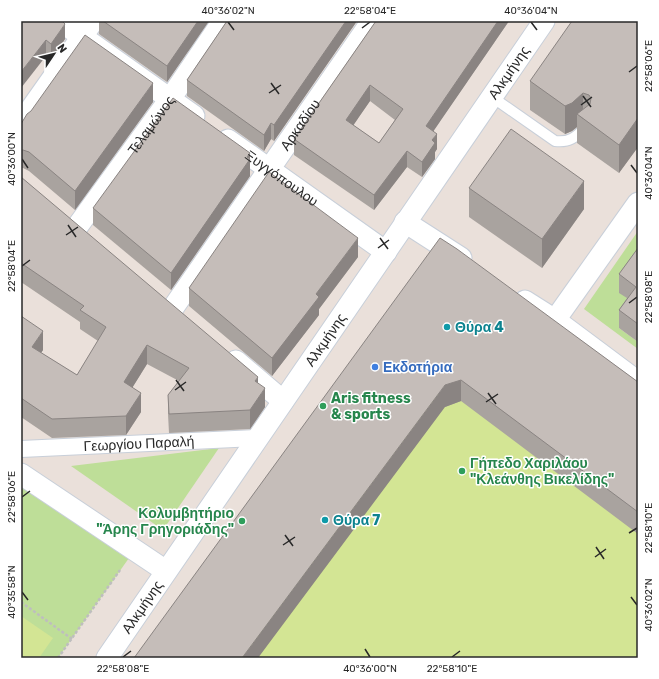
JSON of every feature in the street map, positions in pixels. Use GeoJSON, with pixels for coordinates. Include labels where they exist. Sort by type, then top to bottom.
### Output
{"type":"FeatureCollection","features":[{"type":"Feature","properties":{"kind":"street","name":"Ξυγγόπουλου"},"geometry":{"type":"LineString","coordinates":[[60,21],[87,29],[170,99],[386,252]]}},
{"type":"Feature","properties":{"kind":"street","name":"Τελαμώνος"},"geometry":{"type":"LineString","coordinates":[[60,213],[83,232],[223,21]]}},
{"type":"Feature","properties":{"kind":"street","name":"Αρκαδίου"},"geometry":{"type":"LineString","coordinates":[[190,322],[167,303],[269,169],[372,21]]}},
{"type":"Feature","properties":{"kind":"street","name":"Αλκμήνης"},"geometry":{"type":"LineString","coordinates":[[106,658],[492,97],[535,24]]}},
{"type":"Feature","properties":{"kind":"street"},"geometry":{"type":"LineString","coordinates":[[21,123],[87,29]]}},
{"type":"Feature","properties":{"kind":"street"},"geometry":{"type":"LineString","coordinates":[[555,320],[638,203]]}},
{"type":"Feature","properties":{"kind":"street"},"geometry":{"type":"LineString","coordinates":[[405,222],[477,269]]}},
{"type":"Feature","properties":{"kind":"street"},"geometry":{"type":"LineString","coordinates":[[510,290],[555,320],[638,382]]}},
{"type":"Feature","properties":{"kind":"street"},"geometry":{"type":"LineString","coordinates":[[219,347],[283,401]]}},
{"type":"Feature","properties":{"kind":"street","name":"Γεωργίου Παραλή"},"geometry":{"type":"LineString","coordinates":[[21,449],[257,438]]}},
{"type":"Feature","properties":{"kind":"street"},"geometry":{"type":"LineString","coordinates":[[21,474],[166,571]]}},
{"type":"Feature","properties":{"kind":"lane"},"geometry":{"type":"LineString","coordinates":[[492,97],[556,141],[564,142],[572,140],[585,128]]}},
{"type":"Feature","properties":{"kind":"path"},"geometry":{"type":"LineString","coordinates":[[58,658],[134,550]]}},
{"type":"Feature","properties":{"kind":"path"},"geometry":{"type":"LineString","coordinates":[[21,602],[72,638]]}},
{"type":"Feature","properties":{"kind":"green space"},"geometry":{"type":"Polygon","coordinates":[[[638,231],[636,305],[619,328],[638,342],[638,349],[584,309],[638,231]]]}},
{"type":"Feature","properties":{"kind":"green space","name":"Γήπεδο Χαριλάου \"Κλεάνθης Βικελίδης\""},"geometry":{"type":"Polygon","coordinates":[[[347,388],[638,404],[638,658],[151,658],[347,388]]]}},
{"type":"Feature","properties":{"kind":"green space"},"geometry":{"type":"Polygon","coordinates":[[[219,448],[163,530],[71,466],[219,448]]]}},
{"type":"Feature","properties":{"kind":"green space"},"geometry":{"type":"Polygon","coordinates":[[[21,486],[129,558],[58,658],[21,658],[21,486]]]}},
{"type":"Feature","properties":{"kind":"green space"},"geometry":{"type":"Polygon","coordinates":[[[21,616],[53,638],[39,658],[21,658],[21,616]]]}},
{"type":"Feature","properties":{"kind":"building"},"geometry":{"type":"Polygon","coordinates":[[[21,21],[62,21],[65,24],[51,44],[46,40],[21,72],[21,21]]]}},
{"type":"Feature","properties":{"kind":"building"},"geometry":{"type":"Polygon","coordinates":[[[103,21],[198,21],[167,66],[103,21]]]}},
{"type":"Feature","properties":{"kind":"building"},"geometry":{"type":"Polygon","coordinates":[[[227,21],[346,21],[274,125],[271,123],[264,135],[187,80],[227,21]]]}},
{"type":"Feature","properties":{"kind":"building"},"geometry":{"type":"Polygon","coordinates":[[[376,21],[498,21],[426,126],[437,134],[432,140],[435,143],[422,162],[407,151],[374,195],[294,139],[376,21]],[[370,85],[346,120],[379,143],[403,109],[370,85]]]}},
{"type":"Feature","properties":{"kind":"building"},"geometry":{"type":"Polygon","coordinates":[[[572,21],[638,21],[638,118],[619,145],[577,114],[590,104],[591,98],[589,95],[583,93],[572,103],[565,106],[530,81],[572,21]]]}},
{"type":"Feature","properties":{"kind":"building"},"geometry":{"type":"Polygon","coordinates":[[[85,35],[153,83],[75,191],[29,152],[21,150],[21,124],[85,35]]]}},
{"type":"Feature","properties":{"kind":"building"},"geometry":{"type":"Polygon","coordinates":[[[173,98],[250,153],[247,157],[250,159],[171,273],[93,208],[173,98]]]}},
{"type":"Feature","properties":{"kind":"building"},"geometry":{"type":"Polygon","coordinates":[[[511,129],[584,181],[542,239],[469,188],[511,129]]]}},
{"type":"Feature","properties":{"kind":"building"},"geometry":{"type":"Polygon","coordinates":[[[269,172],[358,238],[316,294],[319,297],[272,358],[189,288],[269,172]]]}},
{"type":"Feature","properties":{"kind":"building"},"geometry":{"type":"Polygon","coordinates":[[[21,177],[258,377],[255,381],[265,388],[250,410],[169,414],[168,395],[189,368],[147,345],[124,382],[141,393],[126,416],[52,419],[21,398],[21,316],[43,331],[32,347],[77,375],[106,327],[80,310],[84,306],[21,263],[21,177]]]}},
{"type":"Feature","properties":{"kind":"building"},"geometry":{"type":"Polygon","coordinates":[[[440,238],[638,382],[638,512],[461,380],[445,385],[242,658],[134,658],[440,238]]]}},
{"type":"Feature","properties":{"kind":"building"},"geometry":{"type":"Polygon","coordinates":[[[638,248],[638,324],[619,310],[636,287],[619,274],[638,248]]]}},
{"type":"Feature","properties":{"kind":"place","name":"Θύρα 4"},"geometry":{"type":"Point","coordinates":[447,327]}},
{"type":"Feature","properties":{"kind":"place","name":"Εκδοτήρια"},"geometry":{"type":"Point","coordinates":[375,367]}},
{"type":"Feature","properties":{"kind":"place","name":"Aris fitness & sports"},"geometry":{"type":"Point","coordinates":[323,406]}},
{"type":"Feature","properties":{"kind":"place","name":"Γήπεδο Χαριλάου \"Κλεάνθης Βικελίδης\""},"geometry":{"type":"Point","coordinates":[462,471]}},
{"type":"Feature","properties":{"kind":"place","name":"Θύρα 7"},"geometry":{"type":"Point","coordinates":[325,520]}},
{"type":"Feature","properties":{"kind":"place","name":"Κολυμβητήριο \"Άρης Γρηγοριάδης\""},"geometry":{"type":"Point","coordinates":[242,521]}}]}
